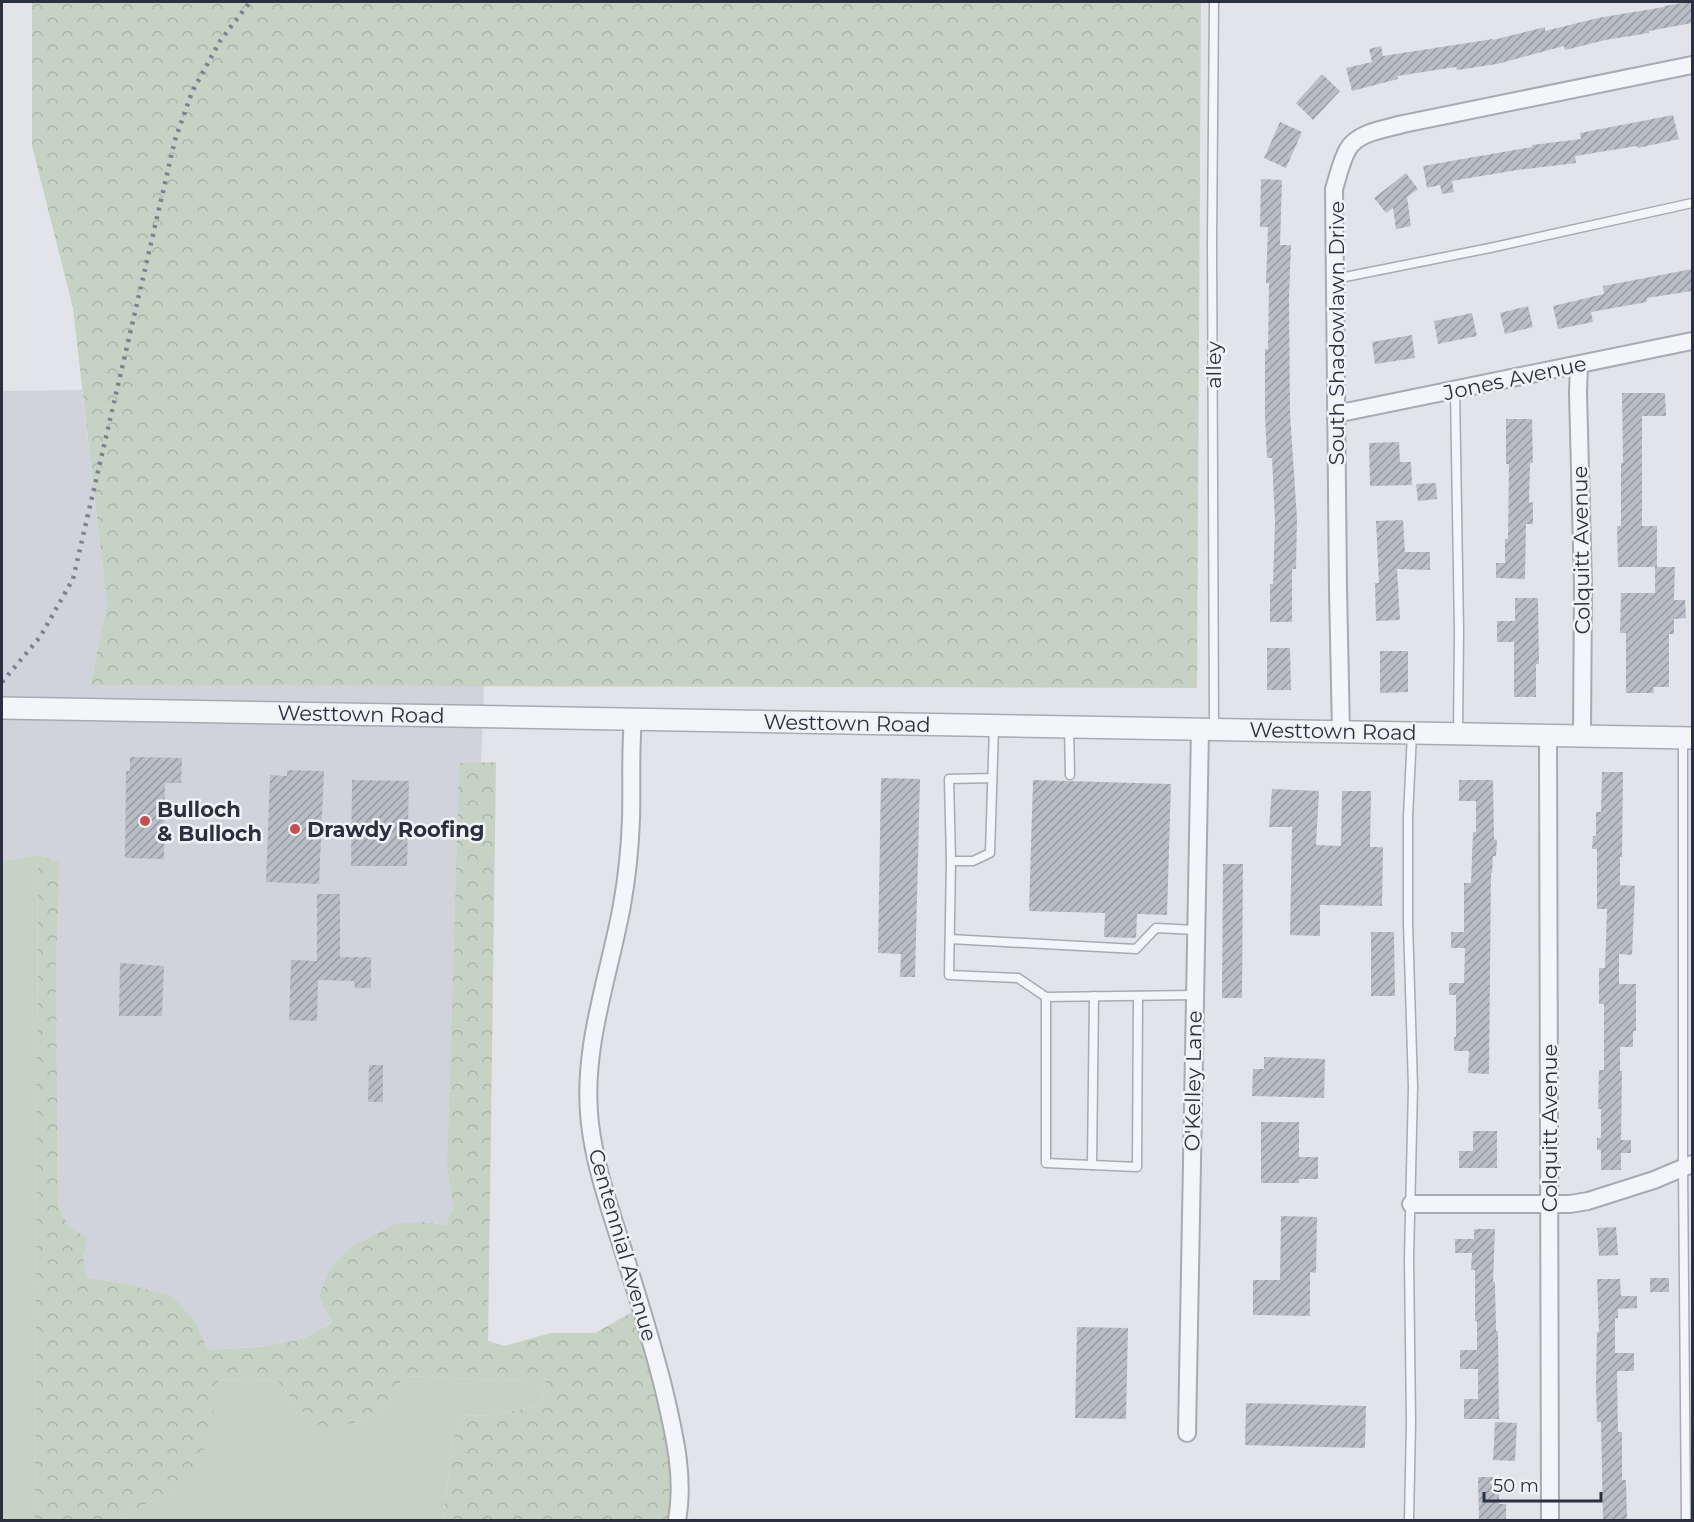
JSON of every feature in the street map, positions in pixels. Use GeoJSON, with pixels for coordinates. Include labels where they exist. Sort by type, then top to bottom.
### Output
{"type":"FeatureCollection","features":[{"type":"Feature","properties":{"kind":"street","name":"South Shadowlawn Drive"},"geometry":{"type":"LineString","coordinates":[[1341,732],[1334,189],[1348,148],[1370,133],[1403,124],[1692,65]]}},
{"type":"Feature","properties":{"kind":"street","name":"Jones Avenue"},"geometry":{"type":"LineString","coordinates":[[1336,414],[1692,341]]}},
{"type":"Feature","properties":{"kind":"street","name":"Colquitt Avenue"},"geometry":{"type":"LineString","coordinates":[[1579,365],[1583,585],[1582,736]]}},
{"type":"Feature","properties":{"kind":"street","name":"Westtown Road"},"geometry":{"type":"LineString","coordinates":[[2,708],[1688,738]]}},
{"type":"Feature","properties":{"kind":"street","name":"Centennial Avenue"},"geometry":{"type":"LineString","coordinates":[[633,719],[628,862],[622,905],[595,1026],[588,1081],[590,1124],[602,1183],[651,1340],[671,1420],[680,1483],[677,1521]]}},
{"type":"Feature","properties":{"kind":"street","name":"O'Kelley Lane"},"geometry":{"type":"LineString","coordinates":[[1187,1433],[1194,995],[1207,729]]}},
{"type":"Feature","properties":{"kind":"street","name":"Colquitt Avenue"},"geometry":{"type":"LineString","coordinates":[[1548,736],[1550,1521]]}},
{"type":"Feature","properties":{"kind":"street"},"geometry":{"type":"LineString","coordinates":[[1411,1204],[1570,1204],[1588,1201],[1688,1166]]}},
{"type":"Feature","properties":{"kind":"lane","name":"alley"},"geometry":{"type":"LineString","coordinates":[[1207,729],[1214,2]]}},
{"type":"Feature","properties":{"kind":"lane"},"geometry":{"type":"LineString","coordinates":[[1335,279],[1490,248],[1692,202]]}},
{"type":"Feature","properties":{"kind":"lane"},"geometry":{"type":"LineString","coordinates":[[1455,391],[1459,632],[1458,734]]}},
{"type":"Feature","properties":{"kind":"lane"},"geometry":{"type":"LineString","coordinates":[[951,861],[973,861],[990,852],[994,725]]}},
{"type":"Feature","properties":{"kind":"lane"},"geometry":{"type":"LineString","coordinates":[[1069,727],[1070,775]]}},
{"type":"Feature","properties":{"kind":"lane"},"geometry":{"type":"LineString","coordinates":[[1409,1521],[1413,1087],[1408,923],[1408,817],[1412,733]]}},
{"type":"Feature","properties":{"kind":"lane"},"geometry":{"type":"LineString","coordinates":[[1686,1521],[1688,738]]}},
{"type":"Feature","properties":{"kind":"lane"},"geometry":{"type":"LineString","coordinates":[[993,778],[949,778],[951,861],[949,975],[1018,978],[1046,997],[1194,995]]}},
{"type":"Feature","properties":{"kind":"lane"},"geometry":{"type":"LineString","coordinates":[[950,939],[1136,949],[1156,928],[1196,930]]}},
{"type":"Feature","properties":{"kind":"lane"},"geometry":{"type":"LineString","coordinates":[[1092,1166],[1094,996]]}},
{"type":"Feature","properties":{"kind":"lane"},"geometry":{"type":"LineString","coordinates":[[1046,997],[1046,1163],[1137,1167],[1138,996]]}},
{"type":"Feature","properties":{"kind":"shaded area"},"geometry":{"type":"Polygon","coordinates":[[[82,390],[107,606],[90,684],[484,686],[481,763],[459,763],[447,1166],[453,1209],[445,1225],[425,1222],[320,1331],[282,1345],[208,1350],[195,1321],[124,1283],[87,1278],[83,1256],[88,1238],[68,1226],[58,1206],[56,960],[60,862],[38,855],[2,861],[2,391],[82,390]]]}},
{"type":"Feature","properties":{"kind":"green space"},"geometry":{"type":"Polygon","coordinates":[[[32,2],[1201,2],[1197,688],[90,685],[107,606],[73,308],[32,146],[32,2]]]}},
{"type":"Feature","properties":{"kind":"green space"},"geometry":{"type":"Polygon","coordinates":[[[496,762],[488,1341],[504,1346],[551,1333],[595,1333],[641,1307],[671,1420],[677,1520],[443,1520],[451,1453],[459,1416],[494,1415],[541,1405],[546,1378],[523,1381],[405,1376],[383,1406],[354,1423],[321,1428],[293,1402],[278,1381],[218,1379],[213,1416],[199,1465],[173,1491],[125,1514],[119,1520],[35,1520],[38,855],[60,862],[56,960],[58,1206],[68,1226],[88,1238],[83,1256],[87,1278],[124,1283],[173,1297],[195,1321],[208,1350],[257,1347],[289,1342],[318,1331],[332,1322],[319,1297],[330,1268],[353,1246],[395,1224],[425,1222],[445,1225],[453,1209],[447,1166],[459,763],[496,762]]]}},
{"type":"Feature","properties":{"kind":"green space"},"geometry":{"type":"Polygon","coordinates":[[[38,855],[35,1520],[2,1520],[2,861],[38,855]]]}},
{"type":"Feature","properties":{"kind":"green space"},"geometry":{"type":"Polygon","coordinates":[[[405,1376],[523,1381],[546,1377],[541,1405],[494,1415],[459,1416],[451,1453],[443,1520],[119,1520],[125,1514],[173,1491],[213,1416],[217,1379],[278,1381],[293,1402],[354,1423],[383,1406],[405,1376]]]}},
{"type":"Feature","properties":{"kind":"building"},"geometry":{"type":"Polygon","coordinates":[[[1692,2],[1692,23],[1565,50],[1564,46],[1497,64],[1457,70],[1456,67],[1397,76],[1398,79],[1352,91],[1346,68],[1372,62],[1369,49],[1381,46],[1383,56],[1493,40],[1545,27],[1545,31],[1598,18],[1692,2]]]}},
{"type":"Feature","properties":{"kind":"building"},"geometry":{"type":"Polygon","coordinates":[[[1322,74],[1340,91],[1313,120],[1296,103],[1322,74]]]}},
{"type":"Feature","properties":{"kind":"building"},"geometry":{"type":"Polygon","coordinates":[[[1673,115],[1679,139],[1638,148],[1637,146],[1575,156],[1576,163],[1452,181],[1454,192],[1442,194],[1440,185],[1427,188],[1423,166],[1532,147],[1532,145],[1581,139],[1580,133],[1673,115]]]}},
{"type":"Feature","properties":{"kind":"building"},"geometry":{"type":"Polygon","coordinates":[[[1280,122],[1302,132],[1286,168],[1264,158],[1280,122]]]}},
{"type":"Feature","properties":{"kind":"building"},"geometry":{"type":"Polygon","coordinates":[[[1406,173],[1418,189],[1407,197],[1411,226],[1396,229],[1393,208],[1386,213],[1374,198],[1406,173]]]}},
{"type":"Feature","properties":{"kind":"building"},"geometry":{"type":"Polygon","coordinates":[[[1261,179],[1282,180],[1280,245],[1291,245],[1290,414],[1297,518],[1296,569],[1292,569],[1292,622],[1270,622],[1270,584],[1273,584],[1275,522],[1272,458],[1267,458],[1265,415],[1265,349],[1268,349],[1269,283],[1266,283],[1268,227],[1260,227],[1261,179]]]}},
{"type":"Feature","properties":{"kind":"building"},"geometry":{"type":"Polygon","coordinates":[[[1692,269],[1692,291],[1647,298],[1647,302],[1591,312],[1593,322],[1558,329],[1553,306],[1604,294],[1603,286],[1692,269]]]}},
{"type":"Feature","properties":{"kind":"building"},"geometry":{"type":"Polygon","coordinates":[[[1528,306],[1533,327],[1505,334],[1500,313],[1528,306]]]}},
{"type":"Feature","properties":{"kind":"building"},"geometry":{"type":"Polygon","coordinates":[[[1472,313],[1477,336],[1438,344],[1434,321],[1472,313]]]}},
{"type":"Feature","properties":{"kind":"building"},"geometry":{"type":"Polygon","coordinates":[[[1412,335],[1415,358],[1375,364],[1372,342],[1412,335]]]}},
{"type":"Feature","properties":{"kind":"building"},"geometry":{"type":"Polygon","coordinates":[[[1622,393],[1665,393],[1666,416],[1642,416],[1642,526],[1657,526],[1657,567],[1618,567],[1617,526],[1621,526],[1621,463],[1623,463],[1622,393]]]}},
{"type":"Feature","properties":{"kind":"building"},"geometry":{"type":"Polygon","coordinates":[[[1506,419],[1532,419],[1533,463],[1530,463],[1529,503],[1533,502],[1533,524],[1526,524],[1525,579],[1496,578],[1496,563],[1505,563],[1505,539],[1508,539],[1509,464],[1506,464],[1506,419]]]}},
{"type":"Feature","properties":{"kind":"building"},"geometry":{"type":"Polygon","coordinates":[[[1399,442],[1400,462],[1411,462],[1412,485],[1370,486],[1369,443],[1399,442]]]}},
{"type":"Feature","properties":{"kind":"building"},"geometry":{"type":"Polygon","coordinates":[[[1436,483],[1437,499],[1418,501],[1416,484],[1436,483]]]}},
{"type":"Feature","properties":{"kind":"building"},"geometry":{"type":"Polygon","coordinates":[[[1403,520],[1405,552],[1430,552],[1430,570],[1397,569],[1400,620],[1376,621],[1375,583],[1379,583],[1376,521],[1403,520]]]}},
{"type":"Feature","properties":{"kind":"building"},"geometry":{"type":"Polygon","coordinates":[[[1655,567],[1675,567],[1674,600],[1685,600],[1686,618],[1674,619],[1674,634],[1669,634],[1669,687],[1653,687],[1654,693],[1626,693],[1626,633],[1620,633],[1621,593],[1655,593],[1655,567]]]}},
{"type":"Feature","properties":{"kind":"building"},"geometry":{"type":"Polygon","coordinates":[[[1515,598],[1538,598],[1539,664],[1536,664],[1536,697],[1514,697],[1514,642],[1497,642],[1497,621],[1515,621],[1515,598]]]}},
{"type":"Feature","properties":{"kind":"building"},"geometry":{"type":"Polygon","coordinates":[[[1267,648],[1290,648],[1291,690],[1267,690],[1267,648]]]}},
{"type":"Feature","properties":{"kind":"building"},"geometry":{"type":"Polygon","coordinates":[[[1380,651],[1408,651],[1408,692],[1380,693],[1380,651]]]}},
{"type":"Feature","properties":{"kind":"building","name":"Bulloch & Bulloch"},"geometry":{"type":"Polygon","coordinates":[[[130,757],[182,758],[181,783],[165,783],[164,859],[125,858],[126,771],[130,771],[130,757]]]}},
{"type":"Feature","properties":{"kind":"building","name":"Drawdy Roofing"},"geometry":{"type":"Polygon","coordinates":[[[287,770],[324,771],[319,884],[266,882],[270,775],[287,776],[287,770]]]}},
{"type":"Feature","properties":{"kind":"building"},"geometry":{"type":"Polygon","coordinates":[[[1602,772],[1623,772],[1620,885],[1635,886],[1632,955],[1619,954],[1619,984],[1636,984],[1636,1031],[1633,1031],[1633,1047],[1620,1047],[1621,1140],[1631,1140],[1631,1153],[1621,1153],[1621,1170],[1601,1170],[1601,1150],[1597,1150],[1597,1138],[1601,1138],[1601,1109],[1598,1109],[1599,1070],[1604,1070],[1604,1004],[1599,1004],[1599,968],[1605,968],[1607,909],[1597,909],[1597,849],[1592,849],[1593,836],[1596,836],[1596,812],[1601,812],[1602,772]]]}},
{"type":"Feature","properties":{"kind":"building"},"geometry":{"type":"Polygon","coordinates":[[[881,778],[920,779],[915,977],[900,977],[901,954],[878,953],[881,778]]]}},
{"type":"Feature","properties":{"kind":"building"},"geometry":{"type":"Polygon","coordinates":[[[352,780],[409,781],[407,866],[351,866],[352,780]]]}},
{"type":"Feature","properties":{"kind":"building"},"geometry":{"type":"Polygon","coordinates":[[[1033,780],[1171,784],[1167,915],[1137,914],[1136,938],[1104,937],[1105,913],[1029,911],[1033,780]]]}},
{"type":"Feature","properties":{"kind":"building"},"geometry":{"type":"Polygon","coordinates":[[[1459,780],[1493,780],[1494,839],[1497,840],[1496,856],[1493,856],[1491,873],[1489,1074],[1468,1073],[1469,1051],[1454,1051],[1456,995],[1449,995],[1449,983],[1464,983],[1465,948],[1451,948],[1451,932],[1464,932],[1464,883],[1471,883],[1473,832],[1476,832],[1476,801],[1459,801],[1459,780]]]}},
{"type":"Feature","properties":{"kind":"building"},"geometry":{"type":"Polygon","coordinates":[[[1272,789],[1319,791],[1316,845],[1341,846],[1342,791],[1371,791],[1370,847],[1383,847],[1382,906],[1320,905],[1320,936],[1290,935],[1292,827],[1269,827],[1272,789]]]}},
{"type":"Feature","properties":{"kind":"building"},"geometry":{"type":"Polygon","coordinates":[[[1223,864],[1243,864],[1242,998],[1222,998],[1223,864]]]}},
{"type":"Feature","properties":{"kind":"building"},"geometry":{"type":"Polygon","coordinates":[[[317,894],[340,894],[340,957],[371,957],[371,988],[355,988],[354,981],[318,980],[317,1021],[289,1020],[291,960],[317,961],[317,894]]]}},
{"type":"Feature","properties":{"kind":"building"},"geometry":{"type":"Polygon","coordinates":[[[1371,932],[1394,932],[1395,996],[1371,996],[1371,932]]]}},
{"type":"Feature","properties":{"kind":"building"},"geometry":{"type":"Polygon","coordinates":[[[120,963],[164,966],[162,1016],[119,1016],[120,963]]]}},
{"type":"Feature","properties":{"kind":"building"},"geometry":{"type":"Polygon","coordinates":[[[1264,1057],[1325,1059],[1324,1098],[1252,1096],[1253,1069],[1264,1069],[1264,1057]]]}},
{"type":"Feature","properties":{"kind":"building"},"geometry":{"type":"Polygon","coordinates":[[[369,1065],[383,1065],[383,1102],[368,1102],[369,1065]]]}},
{"type":"Feature","properties":{"kind":"building"},"geometry":{"type":"Polygon","coordinates":[[[1261,1122],[1299,1122],[1299,1157],[1318,1157],[1318,1179],[1299,1179],[1299,1183],[1261,1183],[1261,1122]]]}},
{"type":"Feature","properties":{"kind":"building"},"geometry":{"type":"Polygon","coordinates":[[[1473,1131],[1497,1131],[1497,1168],[1459,1168],[1459,1151],[1473,1151],[1473,1131]]]}},
{"type":"Feature","properties":{"kind":"building"},"geometry":{"type":"Polygon","coordinates":[[[1281,1216],[1317,1217],[1316,1273],[1310,1272],[1310,1316],[1253,1315],[1253,1280],[1280,1280],[1281,1216]]]}},
{"type":"Feature","properties":{"kind":"building"},"geometry":{"type":"Polygon","coordinates":[[[1616,1227],[1618,1255],[1599,1256],[1597,1228],[1616,1227]]]}},
{"type":"Feature","properties":{"kind":"building"},"geometry":{"type":"Polygon","coordinates":[[[1474,1229],[1495,1229],[1493,1282],[1495,1282],[1496,1331],[1498,1331],[1499,1419],[1464,1419],[1464,1399],[1478,1399],[1478,1369],[1460,1369],[1460,1350],[1477,1350],[1475,1270],[1471,1270],[1472,1253],[1455,1253],[1455,1239],[1474,1239],[1474,1229]]]}},
{"type":"Feature","properties":{"kind":"building"},"geometry":{"type":"Polygon","coordinates":[[[1650,1278],[1669,1278],[1669,1292],[1650,1292],[1650,1278]]]}},
{"type":"Feature","properties":{"kind":"building"},"geometry":{"type":"Polygon","coordinates":[[[1597,1279],[1620,1279],[1621,1296],[1637,1296],[1637,1308],[1618,1309],[1618,1318],[1615,1318],[1615,1353],[1634,1353],[1634,1371],[1617,1371],[1618,1432],[1622,1432],[1622,1480],[1626,1480],[1627,1519],[1603,1520],[1601,1422],[1597,1422],[1596,1383],[1597,1332],[1599,1332],[1597,1279]]]}},
{"type":"Feature","properties":{"kind":"building"},"geometry":{"type":"Polygon","coordinates":[[[1077,1327],[1128,1328],[1126,1419],[1075,1418],[1077,1327]]]}},
{"type":"Feature","properties":{"kind":"building"},"geometry":{"type":"Polygon","coordinates":[[[1246,1403],[1366,1406],[1365,1448],[1245,1445],[1246,1403]]]}},
{"type":"Feature","properties":{"kind":"building"},"geometry":{"type":"Polygon","coordinates":[[[1495,1422],[1517,1423],[1515,1461],[1493,1460],[1495,1422]]]}},
{"type":"Feature","properties":{"kind":"building"},"geometry":{"type":"Polygon","coordinates":[[[1478,1477],[1499,1477],[1499,1504],[1506,1504],[1506,1521],[1479,1521],[1478,1477]]]}},
{"type":"Feature","properties":{"kind":"railway"},"geometry":{"type":"LineString","coordinates":[[2,682],[40,637],[73,579],[175,140],[192,92],[220,41],[250,2]]}},
{"type":"Feature","properties":{"kind":"place","name":"Bulloch & Bulloch"},"geometry":{"type":"Point","coordinates":[145,821]}},
{"type":"Feature","properties":{"kind":"place","name":"Drawdy Roofing"},"geometry":{"type":"Point","coordinates":[295,829]}}]}
